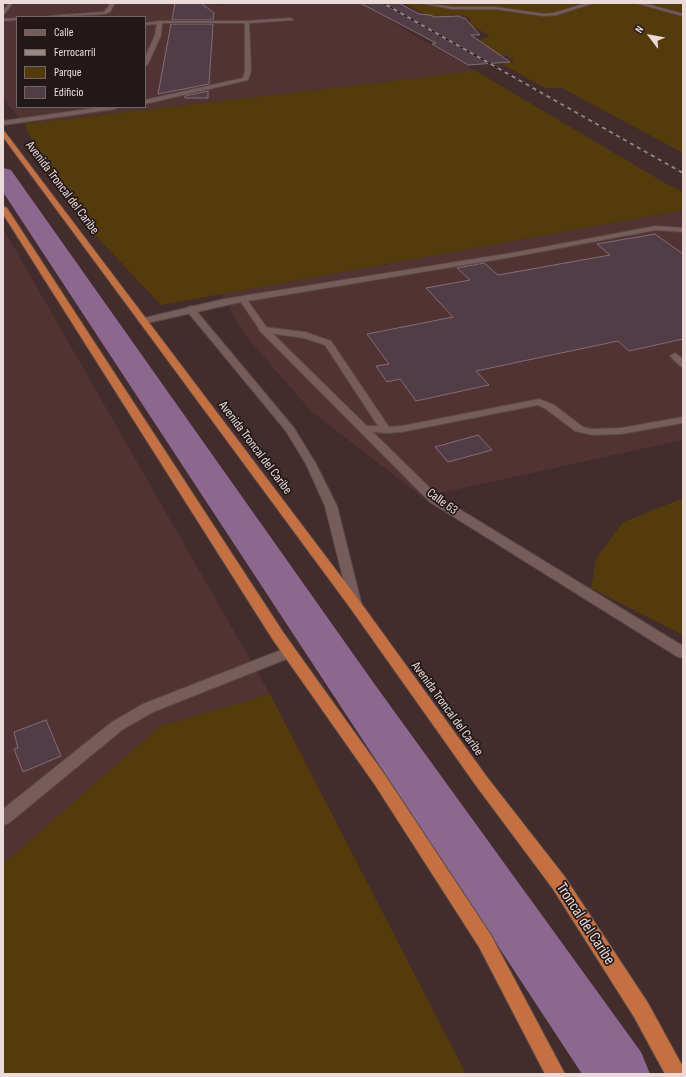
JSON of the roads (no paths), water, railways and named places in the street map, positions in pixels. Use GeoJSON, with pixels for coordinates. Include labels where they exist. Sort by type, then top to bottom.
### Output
{"type":"FeatureCollection","features":[{"type":"Feature","properties":{"kind":"highway","name":"Avenida Troncal del Caribe"},"geometry":{"type":"LineString","coordinates":[[3,133],[356,606],[482,782]]}},
{"type":"Feature","properties":{"kind":"highway"},"geometry":{"type":"LineString","coordinates":[[3,208],[289,652],[411,827],[484,941],[555,1074]]}},
{"type":"Feature","properties":{"kind":"highway","name":"Troncal del Caribe"},"geometry":{"type":"LineString","coordinates":[[482,782],[559,883],[642,1010],[676,1074]]}},
{"type":"Feature","properties":{"kind":"street"},"geometry":{"type":"LineString","coordinates":[[3,16],[11,3]]}},
{"type":"Feature","properties":{"kind":"street"},"geometry":{"type":"LineString","coordinates":[[63,16],[104,13],[108,11],[113,3]]}},
{"type":"Feature","properties":{"kind":"street"},"geometry":{"type":"LineString","coordinates":[[423,3],[452,8],[495,8],[544,15],[554,14],[592,3]]}},
{"type":"Feature","properties":{"kind":"street"},"geometry":{"type":"LineString","coordinates":[[638,3],[683,15]]}},
{"type":"Feature","properties":{"kind":"street"},"geometry":{"type":"LineString","coordinates":[[3,20],[16,19]]}},
{"type":"Feature","properties":{"kind":"street"},"geometry":{"type":"LineString","coordinates":[[146,24],[160,22],[247,22],[291,19]]}},
{"type":"Feature","properties":{"kind":"street"},"geometry":{"type":"LineString","coordinates":[[146,62],[158,35],[160,22]]}},
{"type":"Feature","properties":{"kind":"street"},"geometry":{"type":"LineString","coordinates":[[146,101],[246,79],[248,72],[247,22]]}},
{"type":"Feature","properties":{"kind":"street"},"geometry":{"type":"LineString","coordinates":[[3,123],[108,108]]}},
{"type":"Feature","properties":{"kind":"street"},"geometry":{"type":"LineString","coordinates":[[3,118],[26,113]]}},
{"type":"Feature","properties":{"kind":"street"},"geometry":{"type":"LineString","coordinates":[[143,321],[190,309],[243,299],[512,255],[656,228],[683,230]]}},
{"type":"Feature","properties":{"kind":"street","name":"Calle 63"},"geometry":{"type":"LineString","coordinates":[[243,299],[264,330],[434,499],[683,653]]}},
{"type":"Feature","properties":{"kind":"street"},"geometry":{"type":"LineString","coordinates":[[190,309],[290,430],[311,464],[331,506],[356,606]]}},
{"type":"Feature","properties":{"kind":"street"},"geometry":{"type":"LineString","coordinates":[[264,330],[305,335],[328,343],[386,430]]}},
{"type":"Feature","properties":{"kind":"street"},"geometry":{"type":"LineString","coordinates":[[675,356],[683,364]]}},
{"type":"Feature","properties":{"kind":"street"},"geometry":{"type":"LineString","coordinates":[[363,428],[386,430],[402,429],[538,402],[550,407],[579,429],[592,432],[621,431],[683,420]]}},
{"type":"Feature","properties":{"kind":"street"},"geometry":{"type":"LineString","coordinates":[[3,818],[117,726],[148,708],[289,652]]}},
{"type":"Feature","properties":{"kind":"waterway"},"geometry":{"type":"LineString","coordinates":[[3,175],[357,695],[619,1074]]}},
{"type":"Feature","properties":{"kind":"railway"},"geometry":{"type":"LineString","coordinates":[[383,3],[683,173]]}}]}
